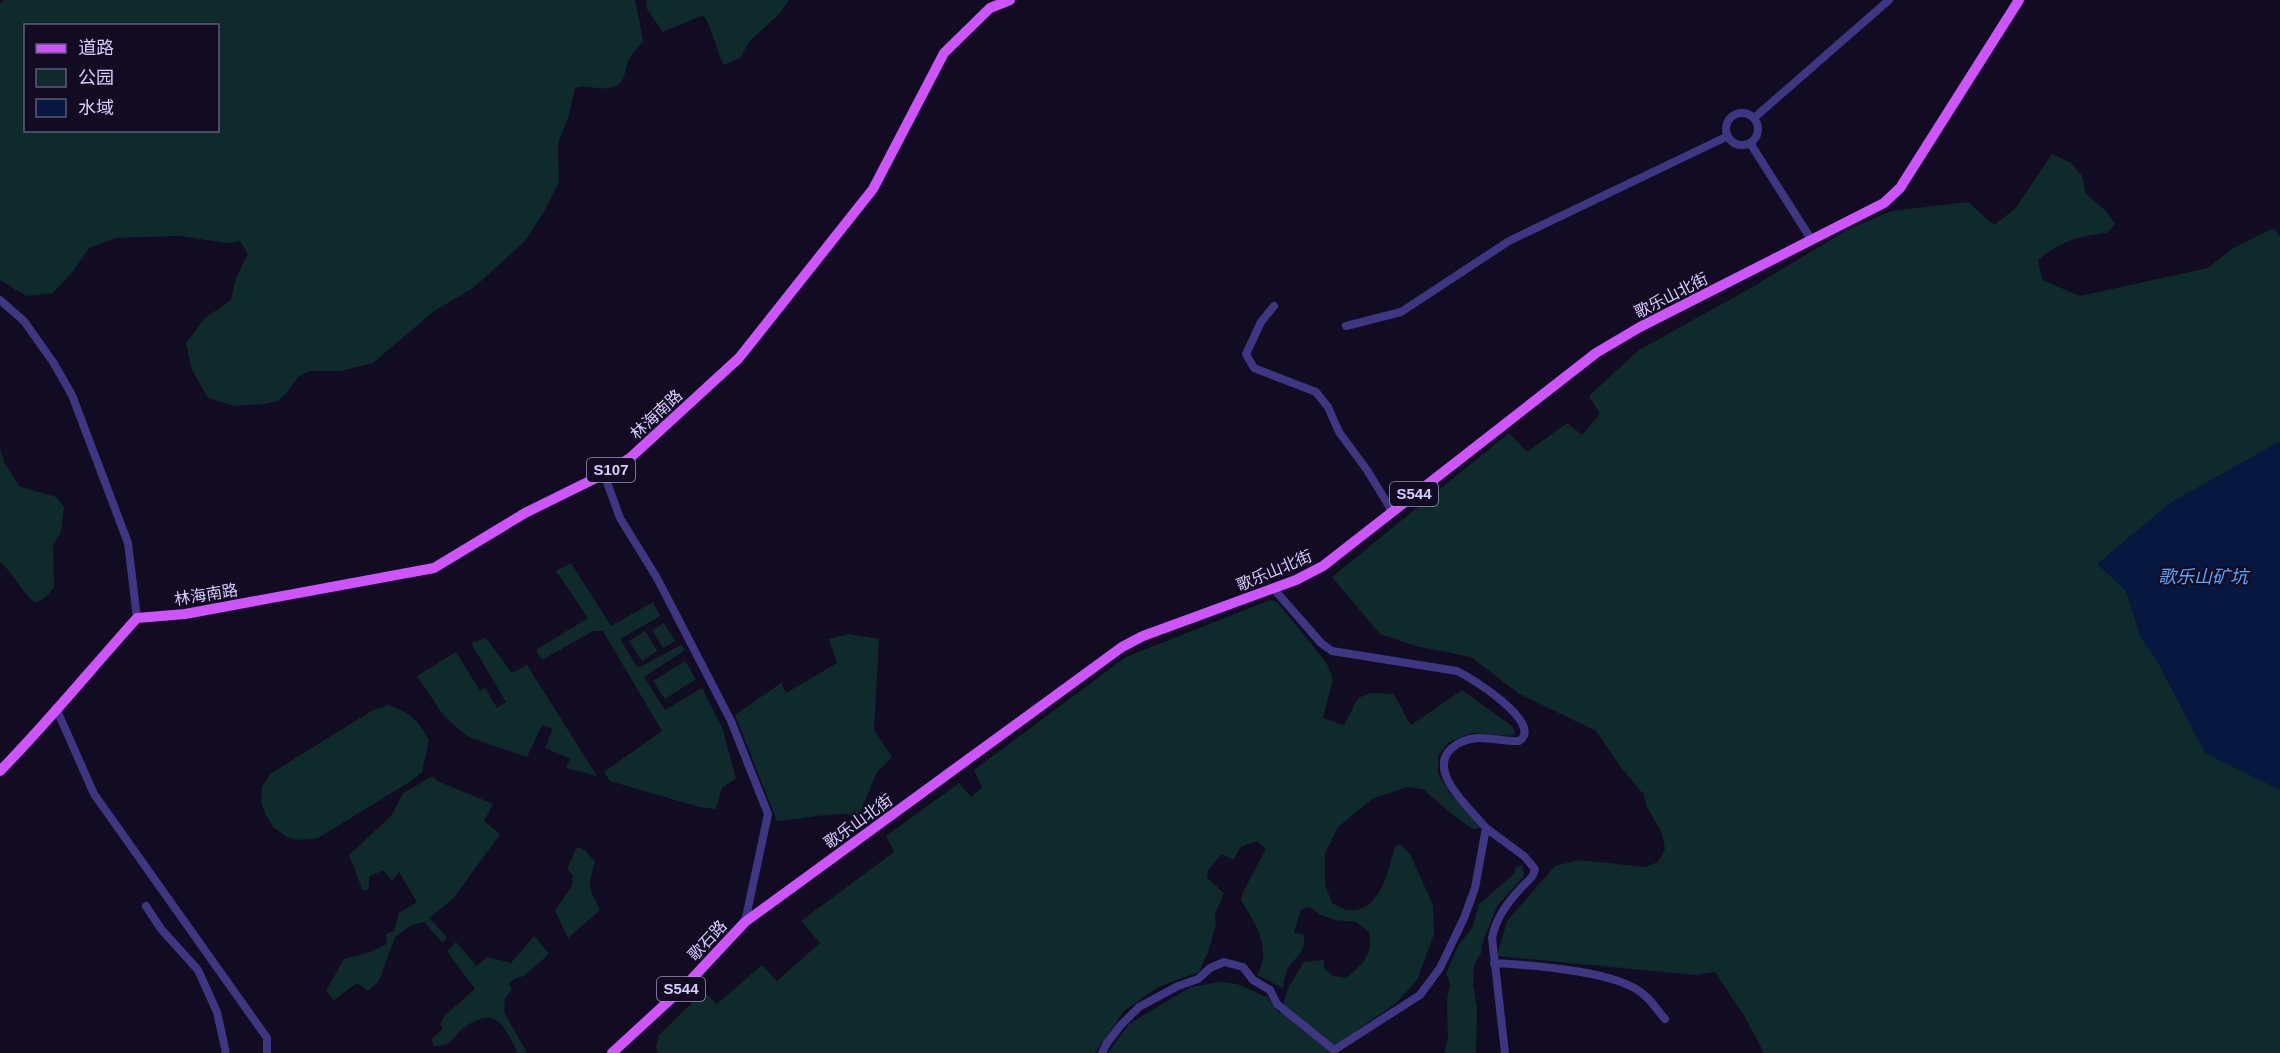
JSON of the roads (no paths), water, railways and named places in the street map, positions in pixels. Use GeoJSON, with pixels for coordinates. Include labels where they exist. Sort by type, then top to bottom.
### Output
{"type":"FeatureCollection","features":[{"type":"Feature","properties":{"kind":"main road","name":"林海南路"},"geometry":{"type":"LineString","coordinates":[[137,618],[185,614],[434,568],[525,513],[604,474],[630,458],[739,358],[873,189],[944,53],[990,8],[1010,0]]}},
{"type":"Feature","properties":{"kind":"main road","name":"歌乐山北街"},"geometry":{"type":"LineString","coordinates":[[745,921],[1122,647],[1143,636],[1296,580],[1323,566],[1596,353],[1641,327],[1884,203],[1900,188],[2019,0]]}},
{"type":"Feature","properties":{"kind":"main road"},"geometry":{"type":"LineString","coordinates":[[0,771],[35,735],[56,708],[137,618]]}},
{"type":"Feature","properties":{"kind":"main road","name":"歌石路"},"geometry":{"type":"LineString","coordinates":[[612,1053],[687,984],[745,921]]}},
{"type":"Feature","properties":{"kind":"street"},"geometry":{"type":"LineString","coordinates":[[1754,118],[1889,0]]}},
{"type":"Feature","properties":{"kind":"street"},"geometry":{"type":"LineString","coordinates":[[1745,113],[1754,118],[1758,134],[1750,143],[1737,145],[1728,136],[1727,123],[1734,115],[1745,113]]}},
{"type":"Feature","properties":{"kind":"street"},"geometry":{"type":"LineString","coordinates":[[1346,326],[1401,312],[1509,241],[1728,136]]}},
{"type":"Feature","properties":{"kind":"street"},"geometry":{"type":"LineString","coordinates":[[1750,143],[1811,239]]}},
{"type":"Feature","properties":{"kind":"street"},"geometry":{"type":"LineString","coordinates":[[0,300],[24,321],[53,362],[72,395],[128,543],[137,618]]}},
{"type":"Feature","properties":{"kind":"street"},"geometry":{"type":"LineString","coordinates":[[1274,306],[1261,322],[1246,354],[1254,368],[1316,392],[1328,407],[1339,432],[1367,470],[1392,511]]}},
{"type":"Feature","properties":{"kind":"street"},"geometry":{"type":"LineString","coordinates":[[604,474],[620,518],[657,578],[731,721],[768,814],[745,921]]}},
{"type":"Feature","properties":{"kind":"street"},"geometry":{"type":"LineString","coordinates":[[1274,588],[1321,643],[1332,651],[1457,671],[1472,678],[1515,712],[1524,725],[1524,738],[1519,741],[1478,738],[1455,746],[1444,757],[1444,774],[1465,805],[1486,828],[1524,856],[1535,869],[1533,878],[1523,886],[1495,922],[1492,938],[1505,1053]]}},
{"type":"Feature","properties":{"kind":"street"},"geometry":{"type":"LineString","coordinates":[[56,708],[94,794],[267,1038],[267,1053]]}},
{"type":"Feature","properties":{"kind":"street"},"geometry":{"type":"LineString","coordinates":[[1102,1053],[1107,1042],[1139,1007],[1178,986],[1198,979],[1209,968],[1224,962],[1243,967],[1253,980],[1270,990],[1277,1004],[1334,1050],[1420,995],[1440,968],[1464,918],[1475,888],[1486,828]]}},
{"type":"Feature","properties":{"kind":"street"},"geometry":{"type":"LineString","coordinates":[[146,906],[160,928],[198,970],[217,1012],[226,1053]]}},
{"type":"Feature","properties":{"kind":"street"},"geometry":{"type":"LineString","coordinates":[[1494,963],[1524,965],[1610,978],[1635,988],[1646,996],[1665,1020]]}},
{"type":"Feature","properties":{"kind":"water","name":"歌乐山矿坑"},"geometry":{"type":"Polygon","coordinates":[[[2280,441],[2280,790],[2205,753],[2159,665],[2141,638],[2126,591],[2097,564],[2170,503],[2280,441]]]}}]}
